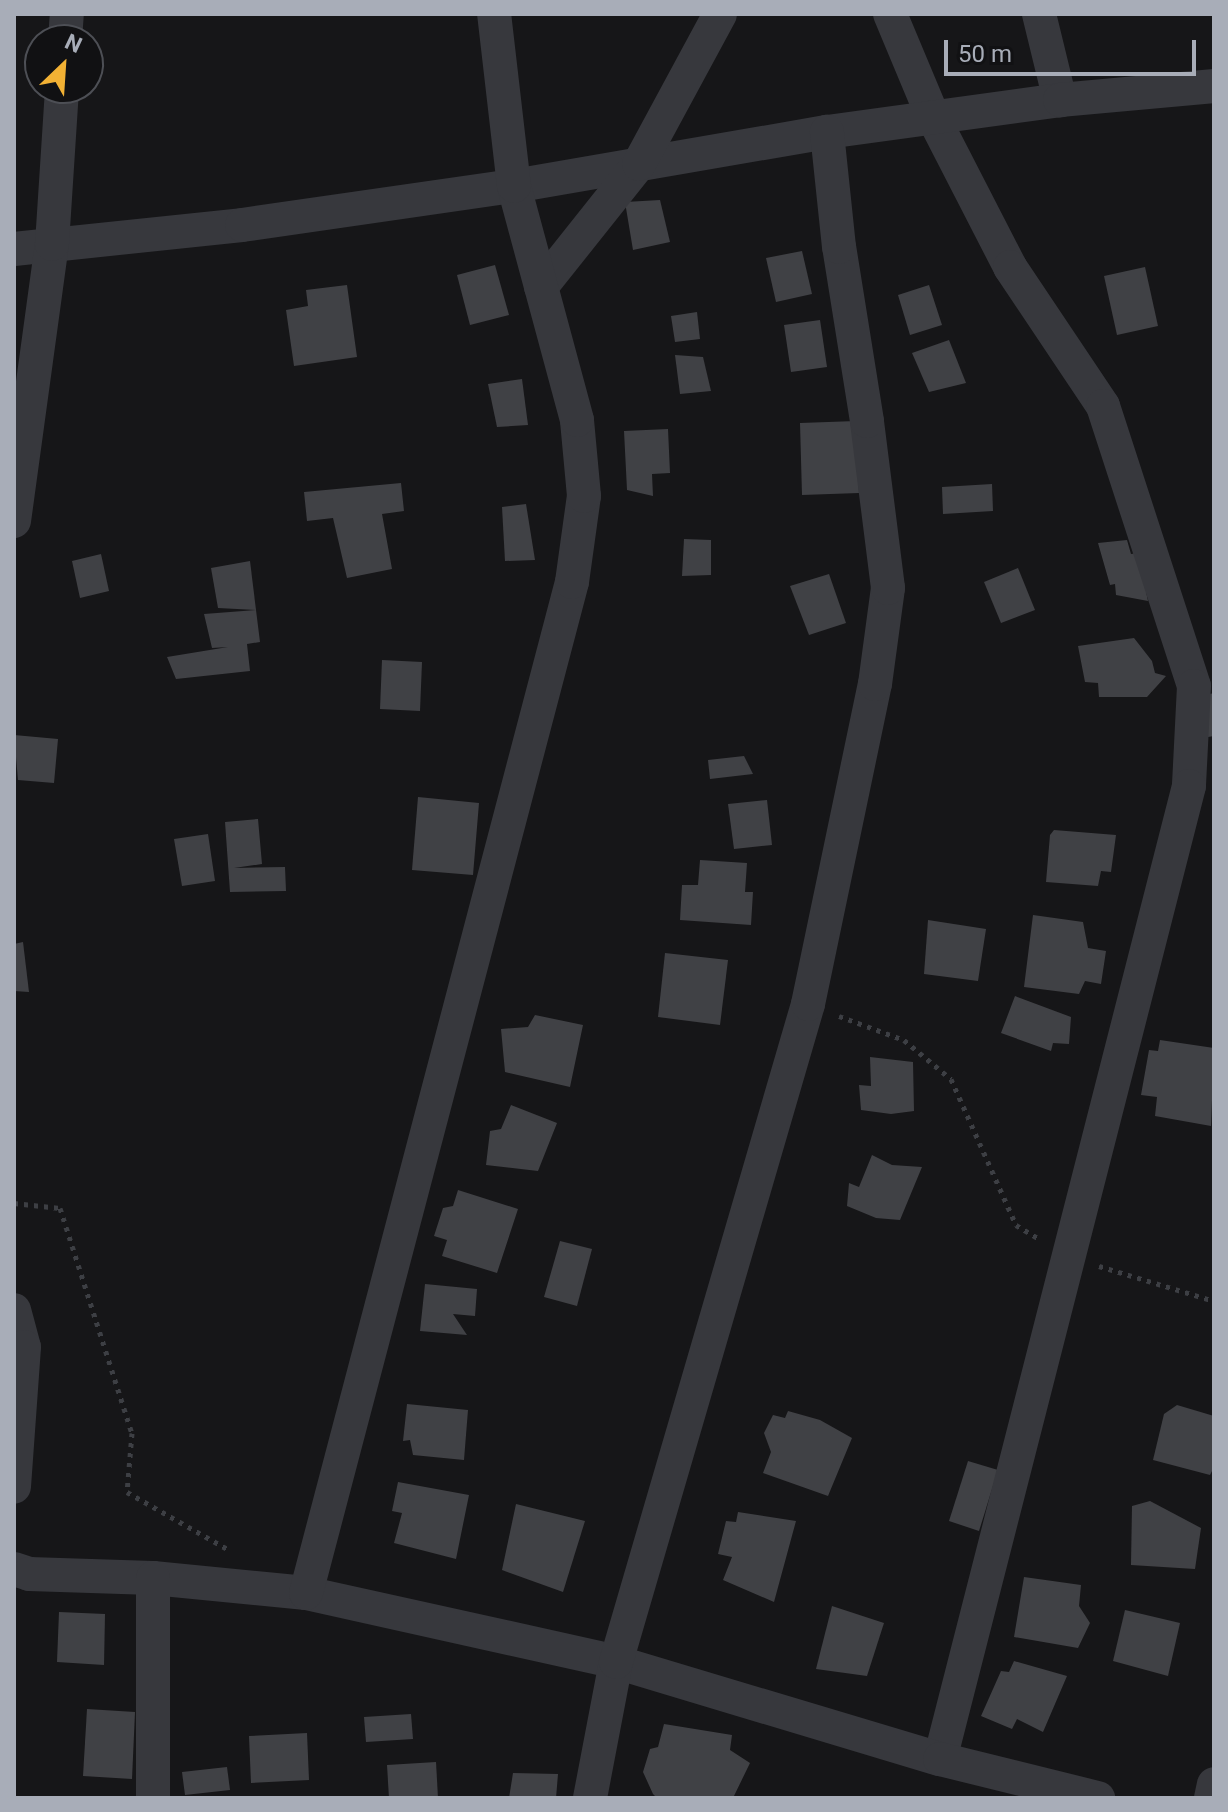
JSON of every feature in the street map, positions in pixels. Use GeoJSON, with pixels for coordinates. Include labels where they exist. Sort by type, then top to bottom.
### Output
{"type":"FeatureCollection","features":[{"type":"Feature","properties":{"kind":"street"},"geometry":{"type":"LineString","coordinates":[[306,1593],[572,582],[584,496],[577,420],[514,186],[494,14]]}},
{"type":"Feature","properties":{"kind":"street"},"geometry":{"type":"LineString","coordinates":[[541,287],[639,164],[716,28],[720,14]]}},
{"type":"Feature","properties":{"kind":"street"},"geometry":{"type":"LineString","coordinates":[[890,14],[933,117],[1010,267],[1103,406],[1194,686],[1189,786],[1069,1256],[961,1775]]}},
{"type":"Feature","properties":{"kind":"street"},"geometry":{"type":"LineString","coordinates":[[1039,14],[1060,100]]}},
{"type":"Feature","properties":{"kind":"street"},"geometry":{"type":"LineString","coordinates":[[14,249],[242,225],[514,186],[827,132],[933,117],[1060,100],[1214,86]]}},
{"type":"Feature","properties":{"kind":"street"},"geometry":{"type":"LineString","coordinates":[[14,521],[52,244],[61,104]]}},
{"type":"Feature","properties":{"kind":"street"},"geometry":{"type":"LineString","coordinates":[[590,1798],[616,1662],[808,1004],[875,684],[888,588],[867,421],[839,247],[827,132]]}},
{"type":"Feature","properties":{"kind":"street"},"geometry":{"type":"LineString","coordinates":[[14,1310],[24,1347],[14,1487]]}},
{"type":"Feature","properties":{"kind":"street"},"geometry":{"type":"LineString","coordinates":[[14,1569],[29,1574],[153,1578],[306,1593],[616,1662],[961,1775],[1098,1798]]}},
{"type":"Feature","properties":{"kind":"street"},"geometry":{"type":"LineString","coordinates":[[153,1578],[153,1798]]}},
{"type":"Feature","properties":{"kind":"street"},"geometry":{"type":"LineString","coordinates":[[1211,1798],[1214,1784]]}},
{"type":"Feature","properties":{"kind":"path"},"geometry":{"type":"LineString","coordinates":[[808,1004],[904,1040],[951,1079],[1016,1225],[1069,1256],[1214,1301]]}},
{"type":"Feature","properties":{"kind":"path"},"geometry":{"type":"LineString","coordinates":[[14,1203],[60,1208],[132,1433],[127,1492],[237,1554]]}},
{"type":"Feature","properties":{"kind":"building"},"geometry":{"type":"Polygon","coordinates":[[[660,200],[670,242],[633,250],[625,202],[660,200]]]}},
{"type":"Feature","properties":{"kind":"building"},"geometry":{"type":"Polygon","coordinates":[[[802,251],[812,294],[776,302],[766,258],[802,251]]]}},
{"type":"Feature","properties":{"kind":"building"},"geometry":{"type":"Polygon","coordinates":[[[495,265],[509,315],[470,325],[457,275],[495,265]]]}},
{"type":"Feature","properties":{"kind":"building"},"geometry":{"type":"Polygon","coordinates":[[[1145,267],[1158,326],[1117,335],[1104,276],[1145,267]]]}},
{"type":"Feature","properties":{"kind":"building"},"geometry":{"type":"Polygon","coordinates":[[[347,285],[357,357],[294,366],[286,310],[308,306],[306,290],[347,285]]]}},
{"type":"Feature","properties":{"kind":"building"},"geometry":{"type":"Polygon","coordinates":[[[929,285],[942,325],[910,335],[898,295],[929,285]]]}},
{"type":"Feature","properties":{"kind":"building"},"geometry":{"type":"Polygon","coordinates":[[[697,312],[700,339],[675,342],[671,316],[697,312]]]}},
{"type":"Feature","properties":{"kind":"building"},"geometry":{"type":"Polygon","coordinates":[[[820,320],[827,367],[791,372],[784,325],[820,320]]]}},
{"type":"Feature","properties":{"kind":"building"},"geometry":{"type":"Polygon","coordinates":[[[949,340],[966,383],[929,392],[912,353],[949,340]]]}},
{"type":"Feature","properties":{"kind":"building"},"geometry":{"type":"Polygon","coordinates":[[[675,355],[703,357],[711,391],[680,394],[675,355]]]}},
{"type":"Feature","properties":{"kind":"building"},"geometry":{"type":"Polygon","coordinates":[[[522,379],[528,425],[497,427],[488,384],[522,379]]]}},
{"type":"Feature","properties":{"kind":"building"},"geometry":{"type":"Polygon","coordinates":[[[856,421],[859,493],[802,495],[800,423],[856,421]]]}},
{"type":"Feature","properties":{"kind":"building"},"geometry":{"type":"Polygon","coordinates":[[[668,429],[670,473],[652,474],[653,496],[627,490],[624,431],[668,429]]]}},
{"type":"Feature","properties":{"kind":"building"},"geometry":{"type":"Polygon","coordinates":[[[401,483],[404,511],[382,514],[392,569],[347,578],[333,518],[307,521],[304,492],[401,483]]]}},
{"type":"Feature","properties":{"kind":"building"},"geometry":{"type":"Polygon","coordinates":[[[992,484],[993,511],[943,514],[942,487],[992,484]]]}},
{"type":"Feature","properties":{"kind":"building"},"geometry":{"type":"Polygon","coordinates":[[[526,504],[535,560],[505,561],[502,507],[526,504]]]}},
{"type":"Feature","properties":{"kind":"building"},"geometry":{"type":"Polygon","coordinates":[[[684,539],[711,540],[711,575],[682,576],[684,539]]]}},
{"type":"Feature","properties":{"kind":"building"},"geometry":{"type":"Polygon","coordinates":[[[1127,540],[1131,554],[1138,553],[1148,601],[1116,595],[1115,584],[1110,585],[1098,543],[1127,540]]]}},
{"type":"Feature","properties":{"kind":"building"},"geometry":{"type":"Polygon","coordinates":[[[101,554],[109,591],[80,598],[72,561],[101,554]]]}},
{"type":"Feature","properties":{"kind":"building"},"geometry":{"type":"Polygon","coordinates":[[[250,561],[256,610],[218,608],[211,568],[250,561]]]}},
{"type":"Feature","properties":{"kind":"building"},"geometry":{"type":"Polygon","coordinates":[[[1018,568],[1035,610],[1001,623],[984,582],[1018,568]]]}},
{"type":"Feature","properties":{"kind":"building"},"geometry":{"type":"Polygon","coordinates":[[[829,574],[846,623],[809,635],[790,586],[829,574]]]}},
{"type":"Feature","properties":{"kind":"building"},"geometry":{"type":"Polygon","coordinates":[[[256,610],[260,642],[247,644],[250,671],[176,679],[167,657],[228,647],[212,648],[204,614],[256,610]]]}},
{"type":"Feature","properties":{"kind":"building"},"geometry":{"type":"Polygon","coordinates":[[[1134,638],[1152,661],[1155,673],[1166,676],[1147,697],[1099,697],[1098,683],[1085,682],[1078,646],[1134,638]]]}},
{"type":"Feature","properties":{"kind":"building"},"geometry":{"type":"Polygon","coordinates":[[[382,660],[422,662],[420,711],[380,709],[382,660]]]}},
{"type":"Feature","properties":{"kind":"building"},"geometry":{"type":"Polygon","coordinates":[[[1214,693],[1214,736],[1208,737],[1197,697],[1214,693]]]}},
{"type":"Feature","properties":{"kind":"building"},"geometry":{"type":"Polygon","coordinates":[[[14,735],[58,739],[54,783],[18,780],[14,735]]]}},
{"type":"Feature","properties":{"kind":"building"},"geometry":{"type":"Polygon","coordinates":[[[744,756],[753,774],[710,779],[708,760],[744,756]]]}},
{"type":"Feature","properties":{"kind":"building"},"geometry":{"type":"Polygon","coordinates":[[[418,797],[479,803],[473,875],[412,870],[418,797]]]}},
{"type":"Feature","properties":{"kind":"building"},"geometry":{"type":"Polygon","coordinates":[[[767,800],[772,845],[734,849],[728,804],[767,800]]]}},
{"type":"Feature","properties":{"kind":"building"},"geometry":{"type":"Polygon","coordinates":[[[258,819],[262,864],[234,868],[285,867],[286,891],[230,892],[225,822],[258,819]]]}},
{"type":"Feature","properties":{"kind":"building"},"geometry":{"type":"Polygon","coordinates":[[[1054,830],[1116,835],[1111,872],[1101,871],[1098,886],[1046,882],[1050,835],[1054,830]]]}},
{"type":"Feature","properties":{"kind":"building"},"geometry":{"type":"Polygon","coordinates":[[[208,834],[215,881],[182,886],[174,839],[208,834]]]}},
{"type":"Feature","properties":{"kind":"building"},"geometry":{"type":"Polygon","coordinates":[[[700,860],[747,863],[745,892],[753,892],[751,925],[680,920],[682,885],[698,885],[700,860]]]}},
{"type":"Feature","properties":{"kind":"building"},"geometry":{"type":"Polygon","coordinates":[[[1033,915],[1083,922],[1088,948],[1106,951],[1101,984],[1085,981],[1079,994],[1024,987],[1033,915]]]}},
{"type":"Feature","properties":{"kind":"building"},"geometry":{"type":"Polygon","coordinates":[[[928,920],[986,929],[978,981],[924,974],[928,920]]]}},
{"type":"Feature","properties":{"kind":"building"},"geometry":{"type":"Polygon","coordinates":[[[23,942],[29,992],[14,991],[14,944],[23,942]]]}},
{"type":"Feature","properties":{"kind":"building"},"geometry":{"type":"Polygon","coordinates":[[[665,953],[728,960],[720,1025],[658,1017],[665,953]]]}},
{"type":"Feature","properties":{"kind":"building"},"geometry":{"type":"Polygon","coordinates":[[[1015,996],[1071,1017],[1069,1044],[1053,1043],[1051,1051],[1001,1033],[1015,996]]]}},
{"type":"Feature","properties":{"kind":"building"},"geometry":{"type":"Polygon","coordinates":[[[535,1015],[583,1025],[570,1087],[505,1072],[501,1029],[528,1027],[535,1015]]]}},
{"type":"Feature","properties":{"kind":"building"},"geometry":{"type":"Polygon","coordinates":[[[1160,1040],[1214,1048],[1211,1126],[1155,1116],[1157,1097],[1141,1095],[1149,1050],[1158,1051],[1160,1040]]]}},
{"type":"Feature","properties":{"kind":"building"},"geometry":{"type":"Polygon","coordinates":[[[870,1057],[913,1062],[914,1111],[891,1114],[861,1110],[859,1085],[871,1086],[870,1057]]]}},
{"type":"Feature","properties":{"kind":"building"},"geometry":{"type":"Polygon","coordinates":[[[511,1105],[557,1123],[538,1171],[486,1165],[490,1131],[501,1129],[511,1105]]]}},
{"type":"Feature","properties":{"kind":"building"},"geometry":{"type":"Polygon","coordinates":[[[872,1155],[892,1165],[922,1167],[900,1220],[876,1218],[847,1206],[849,1183],[859,1187],[872,1155]]]}},
{"type":"Feature","properties":{"kind":"building"},"geometry":{"type":"Polygon","coordinates":[[[458,1190],[518,1209],[497,1273],[442,1256],[447,1240],[434,1236],[443,1208],[453,1206],[458,1190]]]}},
{"type":"Feature","properties":{"kind":"building"},"geometry":{"type":"Polygon","coordinates":[[[560,1241],[592,1249],[577,1306],[544,1297],[560,1241]]]}},
{"type":"Feature","properties":{"kind":"building"},"geometry":{"type":"Polygon","coordinates":[[[425,1284],[477,1289],[475,1316],[453,1314],[467,1335],[420,1331],[425,1284]]]}},
{"type":"Feature","properties":{"kind":"building"},"geometry":{"type":"Polygon","coordinates":[[[407,1404],[468,1410],[464,1460],[413,1455],[410,1440],[403,1441],[407,1404]]]}},
{"type":"Feature","properties":{"kind":"building"},"geometry":{"type":"Polygon","coordinates":[[[1177,1405],[1214,1416],[1214,1467],[1210,1475],[1153,1460],[1164,1414],[1177,1405]]]}},
{"type":"Feature","properties":{"kind":"building"},"geometry":{"type":"Polygon","coordinates":[[[788,1411],[820,1420],[852,1438],[828,1496],[763,1473],[771,1452],[764,1433],[773,1415],[785,1418],[788,1411]]]}},
{"type":"Feature","properties":{"kind":"building"},"geometry":{"type":"Polygon","coordinates":[[[968,1461],[998,1470],[979,1531],[949,1521],[968,1461]]]}},
{"type":"Feature","properties":{"kind":"building"},"geometry":{"type":"Polygon","coordinates":[[[398,1482],[469,1495],[456,1559],[394,1543],[402,1513],[392,1511],[398,1482]]]}},
{"type":"Feature","properties":{"kind":"building"},"geometry":{"type":"Polygon","coordinates":[[[1150,1501],[1201,1528],[1195,1569],[1131,1565],[1132,1506],[1150,1501]]]}},
{"type":"Feature","properties":{"kind":"building"},"geometry":{"type":"Polygon","coordinates":[[[516,1504],[585,1521],[563,1592],[502,1570],[516,1504]]]}},
{"type":"Feature","properties":{"kind":"building"},"geometry":{"type":"Polygon","coordinates":[[[738,1512],[796,1521],[774,1602],[723,1580],[732,1557],[718,1554],[726,1521],[736,1522],[738,1512]]]}},
{"type":"Feature","properties":{"kind":"building"},"geometry":{"type":"Polygon","coordinates":[[[1024,1577],[1081,1585],[1079,1606],[1090,1623],[1078,1648],[1014,1637],[1024,1577]]]}},
{"type":"Feature","properties":{"kind":"building"},"geometry":{"type":"Polygon","coordinates":[[[832,1606],[884,1623],[867,1676],[816,1669],[832,1606]]]}},
{"type":"Feature","properties":{"kind":"building"},"geometry":{"type":"Polygon","coordinates":[[[1125,1610],[1180,1623],[1168,1676],[1113,1661],[1125,1610]]]}},
{"type":"Feature","properties":{"kind":"building"},"geometry":{"type":"Polygon","coordinates":[[[59,1612],[105,1614],[104,1665],[57,1662],[59,1612]]]}},
{"type":"Feature","properties":{"kind":"building"},"geometry":{"type":"Polygon","coordinates":[[[1014,1661],[1067,1676],[1043,1732],[1017,1719],[1012,1729],[981,1716],[1001,1671],[1009,1672],[1014,1661]]]}},
{"type":"Feature","properties":{"kind":"building"},"geometry":{"type":"Polygon","coordinates":[[[87,1709],[135,1712],[132,1779],[83,1776],[87,1709]]]}},
{"type":"Feature","properties":{"kind":"building"},"geometry":{"type":"Polygon","coordinates":[[[411,1714],[413,1739],[366,1742],[364,1717],[411,1714]]]}},
{"type":"Feature","properties":{"kind":"building"},"geometry":{"type":"Polygon","coordinates":[[[664,1724],[732,1735],[730,1750],[750,1763],[733,1798],[657,1798],[653,1794],[643,1772],[650,1749],[658,1747],[664,1724]]]}},
{"type":"Feature","properties":{"kind":"building"},"geometry":{"type":"Polygon","coordinates":[[[307,1733],[309,1780],[251,1783],[249,1736],[307,1733]]]}},
{"type":"Feature","properties":{"kind":"building"},"geometry":{"type":"Polygon","coordinates":[[[436,1762],[438,1798],[389,1798],[387,1765],[436,1762]]]}},
{"type":"Feature","properties":{"kind":"building"},"geometry":{"type":"Polygon","coordinates":[[[227,1767],[230,1790],[185,1795],[182,1772],[227,1767]]]}},
{"type":"Feature","properties":{"kind":"building"},"geometry":{"type":"Polygon","coordinates":[[[513,1773],[558,1774],[556,1798],[509,1798],[513,1773]]]}}]}
